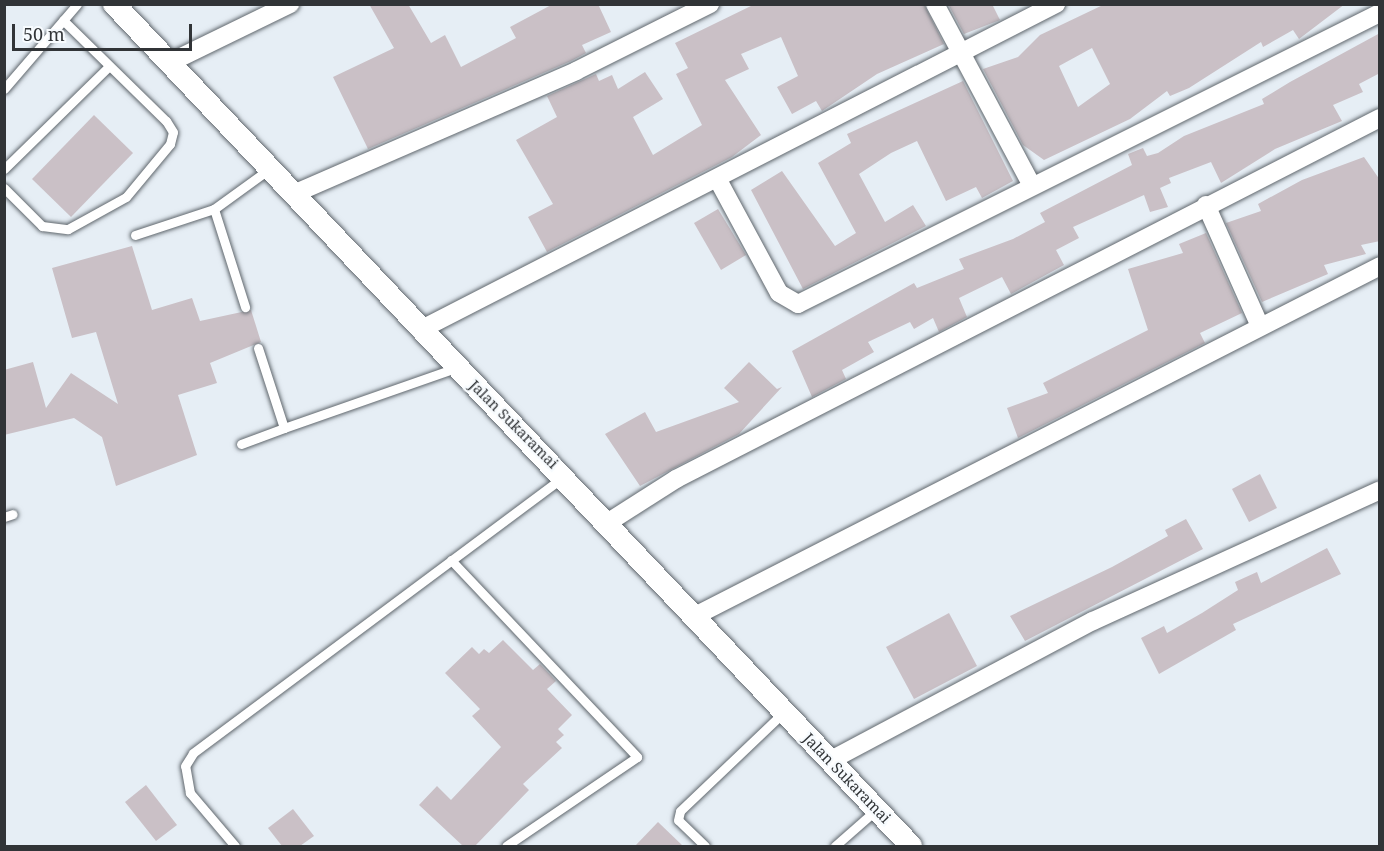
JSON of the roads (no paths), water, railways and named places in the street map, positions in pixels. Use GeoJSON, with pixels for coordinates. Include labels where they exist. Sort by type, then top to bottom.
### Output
{"type":"FeatureCollection","features":[{"type":"Feature","properties":{"kind":"street","name":"Jalan Sukaramai"},"geometry":{"type":"LineString","coordinates":[[114,4],[296,193],[420,330],[565,476],[783,713],[833,759],[911,846]]}},
{"type":"Feature","properties":{"kind":"street"},"geometry":{"type":"LineString","coordinates":[[169,63],[290,4]]}},
{"type":"Feature","properties":{"kind":"street"},"geometry":{"type":"LineString","coordinates":[[296,193],[576,70],[710,4]]}},
{"type":"Feature","properties":{"kind":"street"},"geometry":{"type":"LineString","coordinates":[[935,4],[959,54],[1032,186]]}},
{"type":"Feature","properties":{"kind":"street"},"geometry":{"type":"LineString","coordinates":[[420,330],[718,180],[1056,4]]}},
{"type":"Feature","properties":{"kind":"street"},"geometry":{"type":"LineString","coordinates":[[718,180],[779,293],[798,304],[1380,13]]}},
{"type":"Feature","properties":{"kind":"street"},"geometry":{"type":"LineString","coordinates":[[607,523],[676,479],[1206,205],[1380,118]]}},
{"type":"Feature","properties":{"kind":"street"},"geometry":{"type":"LineString","coordinates":[[1206,205],[1258,324]]}},
{"type":"Feature","properties":{"kind":"street"},"geometry":{"type":"LineString","coordinates":[[695,616],[1258,324],[1380,266]]}},
{"type":"Feature","properties":{"kind":"street"},"geometry":{"type":"LineString","coordinates":[[833,759],[1093,621],[1380,490]]}},
{"type":"Feature","properties":{"kind":"lane"},"geometry":{"type":"LineString","coordinates":[[4,89],[77,4]]}},
{"type":"Feature","properties":{"kind":"lane"},"geometry":{"type":"LineString","coordinates":[[4,188],[42,226],[68,229],[126,197],[166,152],[172,132],[166,121],[108,67],[63,20]]}},
{"type":"Feature","properties":{"kind":"lane"},"geometry":{"type":"LineString","coordinates":[[4,169],[108,67]]}},
{"type":"Feature","properties":{"kind":"lane"},"geometry":{"type":"LineString","coordinates":[[135,235],[214,209],[271,168]]}},
{"type":"Feature","properties":{"kind":"lane"},"geometry":{"type":"LineString","coordinates":[[214,209],[245,307]]}},
{"type":"Feature","properties":{"kind":"lane"},"geometry":{"type":"LineString","coordinates":[[258,348],[284,428]]}},
{"type":"Feature","properties":{"kind":"lane"},"geometry":{"type":"LineString","coordinates":[[240,444],[457,367]]}},
{"type":"Feature","properties":{"kind":"lane"},"geometry":{"type":"LineString","coordinates":[[235,846],[190,793],[185,766],[193,753],[565,476]]}},
{"type":"Feature","properties":{"kind":"lane"},"geometry":{"type":"LineString","coordinates":[[451,560],[637,757],[506,846]]}},
{"type":"Feature","properties":{"kind":"lane"},"geometry":{"type":"LineString","coordinates":[[705,846],[678,820],[680,811],[783,713]]}},
{"type":"Feature","properties":{"kind":"lane"},"geometry":{"type":"LineString","coordinates":[[835,846],[877,808]]}}]}
